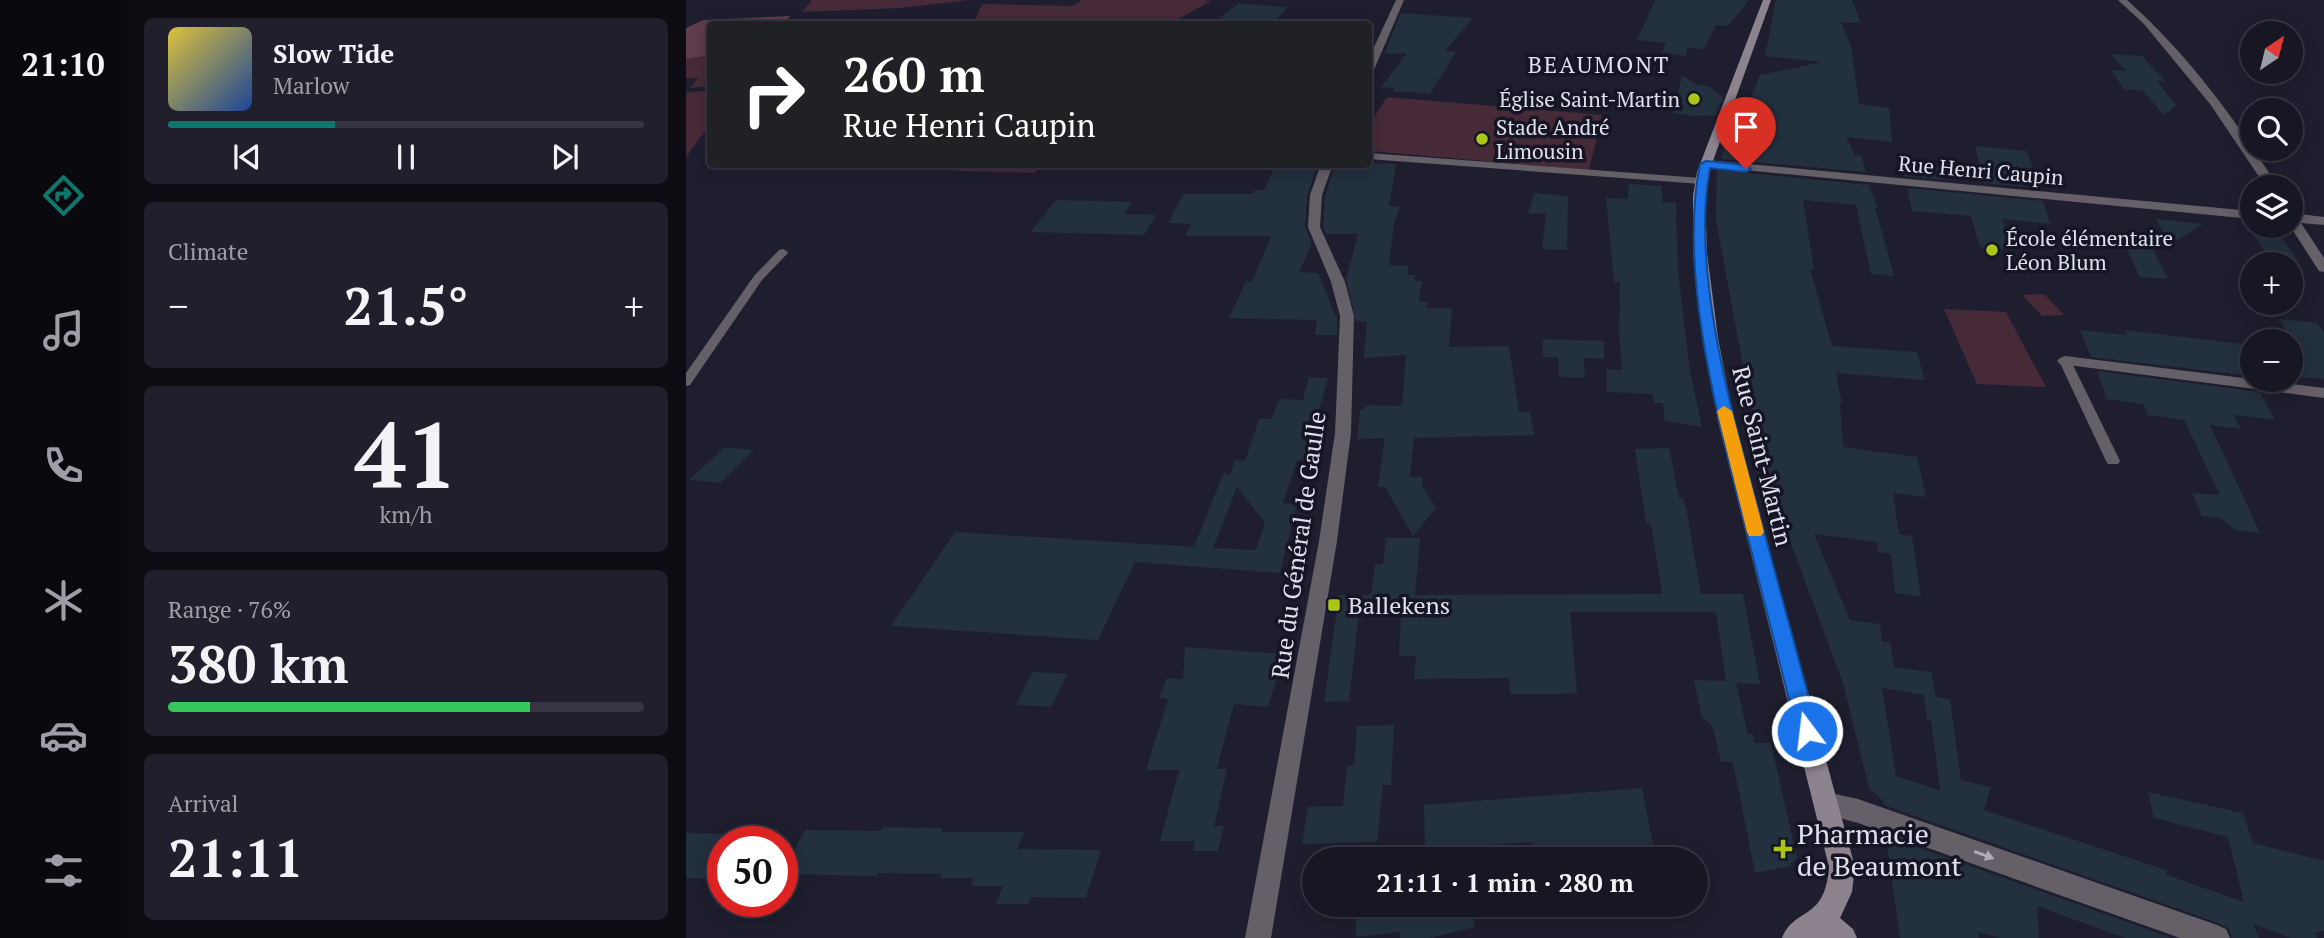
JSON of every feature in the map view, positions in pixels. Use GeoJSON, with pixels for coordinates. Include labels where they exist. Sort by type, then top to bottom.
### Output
{"type":"FeatureCollection","features":[{"type":"Feature","properties":{"kind":"main road","name":"Rue Saint-Martin"},"geometry":{"type":"LineString","coordinates":[[1767,0],[1703,173],[1698,223],[1711,338],[1726,421],[1842,867],[1842,886],[1835,904],[1823,920]]}},
{"type":"Feature","properties":{"kind":"main road"},"geometry":{"type":"LineString","coordinates":[[1795,938],[1823,920],[1844,938]]}},
{"type":"Feature","properties":{"kind":"street"},"geometry":{"type":"LineString","coordinates":[[1372,63],[1400,0]]}},
{"type":"Feature","properties":{"kind":"street"},"geometry":{"type":"LineString","coordinates":[[2122,0],[2147,22],[2214,102],[2264,175]]}},
{"type":"Feature","properties":{"kind":"street","name":"Rue du Général de Gaulle"},"geometry":{"type":"LineString","coordinates":[[1258,938],[1328,541],[1343,433],[1347,316],[1338,282],[1314,227],[1316,195],[1326,168]]}},
{"type":"Feature","properties":{"kind":"street","name":"Rue Henri Caupin"},"geometry":{"type":"LineString","coordinates":[[1703,173],[2240,214]]}},
{"type":"Feature","properties":{"kind":"street"},"geometry":{"type":"LineString","coordinates":[[2303,219],[2324,221]]}},
{"type":"Feature","properties":{"kind":"street"},"geometry":{"type":"LineString","coordinates":[[2303,236],[2324,268]]}},
{"type":"Feature","properties":{"kind":"street"},"geometry":{"type":"LineString","coordinates":[[2065,361],[2324,393]]}},
{"type":"Feature","properties":{"kind":"street"},"geometry":{"type":"LineString","coordinates":[[1826,804],[1858,811],[2217,938]]}},
{"type":"Feature","properties":{"kind":"lane"},"geometry":{"type":"LineString","coordinates":[[1372,156],[1703,173]]}},
{"type":"Feature","properties":{"kind":"lane"},"geometry":{"type":"LineString","coordinates":[[686,382],[758,278],[783,252]]}},
{"type":"Feature","properties":{"kind":"lane"},"geometry":{"type":"LineString","coordinates":[[2065,361],[2113,461]]}},
{"type":"Feature","properties":{"kind":"shaded area"},"geometry":{"type":"Polygon","coordinates":[[[812,0],[969,0],[901,8],[802,12],[812,0]]]}},
{"type":"Feature","properties":{"kind":"shaded area"},"geometry":{"type":"Polygon","coordinates":[[[1082,0],[1211,1],[1174,21],[974,21],[982,4],[1072,6],[1082,0]]]}},
{"type":"Feature","properties":{"kind":"shaded area"},"geometry":{"type":"Polygon","coordinates":[[[790,16],[786,21],[707,21],[707,55],[686,59],[686,28],[703,20],[790,16]]]}},
{"type":"Feature","properties":{"kind":"shaded area"},"geometry":{"type":"Polygon","coordinates":[[[706,56],[707,86],[690,88],[698,78],[686,78],[686,59],[706,56]]]}},
{"type":"Feature","properties":{"kind":"shaded area"},"geometry":{"type":"Polygon","coordinates":[[[707,90],[707,128],[686,157],[686,93],[707,90]]]}},
{"type":"Feature","properties":{"kind":"shaded area","name":"Stade André Limousin"},"geometry":{"type":"Polygon","coordinates":[[[1387,97],[1602,115],[1589,170],[1372,151],[1372,120],[1387,97]]]}},
{"type":"Feature","properties":{"kind":"shaded area"},"geometry":{"type":"Polygon","coordinates":[[[922,168],[1041,168],[1034,173],[922,168]]]}},
{"type":"Feature","properties":{"kind":"shaded area"},"geometry":{"type":"Polygon","coordinates":[[[1073,168],[1138,168],[1136,170],[1073,168]]]}},
{"type":"Feature","properties":{"kind":"shaded area"},"geometry":{"type":"Polygon","coordinates":[[[2044,294],[2064,315],[2042,316],[2022,295],[2044,294]]]}},
{"type":"Feature","properties":{"kind":"shaded area"},"geometry":{"type":"Polygon","coordinates":[[[1944,309],[2006,312],[2046,387],[1977,384],[1944,309]]]}},
{"type":"Feature","properties":{"kind":"building"},"geometry":{"type":"Polygon","coordinates":[[[1655,0],[1749,0],[1728,26],[1716,25],[1704,49],[1687,48],[1686,56],[1662,53],[1666,43],[1637,40],[1655,0]]]}},
{"type":"Feature","properties":{"kind":"building"},"geometry":{"type":"Polygon","coordinates":[[[1776,0],[1852,0],[1861,23],[1841,22],[1851,46],[1859,104],[1889,108],[1892,142],[1846,137],[1855,156],[1861,155],[1866,172],[1721,159],[1736,106],[1745,113],[1760,75],[1822,62],[1765,56],[1776,0]]]}},
{"type":"Feature","properties":{"kind":"building"},"geometry":{"type":"Polygon","coordinates":[[[1239,3],[1288,7],[1274,21],[1216,21],[1239,3]]]}},
{"type":"Feature","properties":{"kind":"building"},"geometry":{"type":"Polygon","coordinates":[[[1401,13],[1473,18],[1445,51],[1456,52],[1430,94],[1393,91],[1395,88],[1381,87],[1407,53],[1384,54],[1401,13]]]}},
{"type":"Feature","properties":{"kind":"building"},"geometry":{"type":"Polygon","coordinates":[[[2111,54],[2142,56],[2165,81],[2157,81],[2176,106],[2164,115],[2143,91],[2124,89],[2111,70],[2126,71],[2111,54]]]}},
{"type":"Feature","properties":{"kind":"building","name":"Église Saint-Martin"},"geometry":{"type":"Polygon","coordinates":[[[1682,75],[1697,85],[1709,86],[1723,97],[1716,115],[1673,113],[1682,75]]]}},
{"type":"Feature","properties":{"kind":"building"},"geometry":{"type":"Polygon","coordinates":[[[1975,146],[2027,151],[2039,188],[1904,176],[1901,162],[1939,166],[1943,179],[1984,183],[1975,146]]]}},
{"type":"Feature","properties":{"kind":"building"},"geometry":{"type":"Polygon","coordinates":[[[1372,163],[1396,164],[1389,206],[1400,207],[1394,223],[1389,265],[1409,266],[1407,275],[1415,275],[1414,281],[1422,281],[1419,301],[1427,302],[1427,308],[1452,308],[1449,347],[1509,346],[1519,412],[1530,412],[1534,435],[1414,438],[1410,477],[1422,477],[1422,485],[1436,508],[1413,536],[1385,487],[1378,487],[1385,438],[1357,439],[1360,411],[1368,405],[1402,406],[1406,355],[1364,358],[1367,322],[1356,321],[1346,279],[1358,234],[1326,234],[1323,227],[1325,196],[1334,168],[1372,168],[1372,163]]]}},
{"type":"Feature","properties":{"kind":"building"},"geometry":{"type":"Polygon","coordinates":[[[1274,168],[1317,168],[1307,195],[1305,227],[1312,243],[1299,272],[1318,273],[1336,317],[1337,315],[1337,335],[1315,335],[1317,320],[1229,318],[1246,281],[1252,282],[1271,236],[1185,236],[1191,224],[1168,223],[1183,194],[1253,194],[1255,190],[1264,190],[1274,168]]]}},
{"type":"Feature","properties":{"kind":"building"},"geometry":{"type":"Polygon","coordinates":[[[1717,170],[1869,185],[1878,208],[1875,207],[1894,276],[1871,274],[1856,205],[1803,200],[1814,270],[1810,269],[1832,346],[1917,352],[1925,380],[1836,373],[1842,404],[1843,447],[1917,457],[1926,497],[1893,493],[1899,534],[1912,536],[1921,597],[1895,593],[1891,554],[1878,552],[1877,542],[1814,534],[1850,620],[1880,624],[1882,642],[1890,642],[1894,667],[1931,672],[1936,697],[1950,699],[1961,780],[1991,787],[1984,810],[2166,870],[2167,875],[2244,902],[2228,837],[2154,818],[2148,792],[2243,813],[2253,843],[2324,861],[2324,931],[2315,932],[2317,938],[2291,938],[2253,924],[2259,938],[2232,938],[2228,928],[2218,923],[1884,805],[1869,788],[1843,683],[1781,517],[1756,436],[1716,220],[1717,170]],[[1882,688],[1896,776],[1940,790],[1931,720],[1927,719],[1924,695],[1882,688]]]}},
{"type":"Feature","properties":{"kind":"building"},"geometry":{"type":"Polygon","coordinates":[[[1629,184],[1662,186],[1662,202],[1676,203],[1678,271],[1690,372],[1702,427],[1665,421],[1663,403],[1654,403],[1653,394],[1607,392],[1606,369],[1622,370],[1620,283],[1614,282],[1606,198],[1628,199],[1629,184]]]}},
{"type":"Feature","properties":{"kind":"building"},"geometry":{"type":"Polygon","coordinates":[[[1907,188],[2043,201],[2050,224],[2002,219],[2014,250],[1980,247],[1971,216],[1912,211],[1907,188]]]}},
{"type":"Feature","properties":{"kind":"building"},"geometry":{"type":"Polygon","coordinates":[[[1534,193],[1568,196],[1567,250],[1542,249],[1546,214],[1528,213],[1534,193]]]}},
{"type":"Feature","properties":{"kind":"building"},"geometry":{"type":"Polygon","coordinates":[[[1056,200],[1132,202],[1124,214],[1156,215],[1144,235],[1031,232],[1056,200]]]}},
{"type":"Feature","properties":{"kind":"building"},"geometry":{"type":"Polygon","coordinates":[[[2156,219],[2203,224],[2170,245],[2156,219]]]}},
{"type":"Feature","properties":{"kind":"building"},"geometry":{"type":"Polygon","coordinates":[[[2255,238],[2282,238],[2292,252],[2265,252],[2255,238]]]}},
{"type":"Feature","properties":{"kind":"building"},"geometry":{"type":"Polygon","coordinates":[[[2124,243],[2151,246],[2168,279],[2140,277],[2124,243]]]}},
{"type":"Feature","properties":{"kind":"building"},"geometry":{"type":"Polygon","coordinates":[[[2279,319],[2317,323],[2324,333],[2324,379],[2303,377],[2303,329],[2285,329],[2279,319]]]}},
{"type":"Feature","properties":{"kind":"building"},"geometry":{"type":"Polygon","coordinates":[[[2080,330],[2127,335],[2125,330],[2240,344],[2240,375],[2091,357],[2080,330]]]}},
{"type":"Feature","properties":{"kind":"building"},"geometry":{"type":"Polygon","coordinates":[[[1543,339],[1604,341],[1604,359],[1584,358],[1585,378],[1559,377],[1558,357],[1543,357],[1543,339]]]}},
{"type":"Feature","properties":{"kind":"building"},"geometry":{"type":"Polygon","coordinates":[[[2097,371],[2240,389],[2240,392],[2260,392],[2275,420],[2234,415],[2241,429],[2210,425],[2260,533],[2235,530],[2220,518],[2202,516],[2192,493],[2220,495],[2184,420],[2148,415],[2143,404],[2107,399],[2097,371]]]}},
{"type":"Feature","properties":{"kind":"building"},"geometry":{"type":"Polygon","coordinates":[[[1309,377],[1328,378],[1316,421],[1324,422],[1318,461],[1297,460],[1283,503],[1297,504],[1280,573],[1135,562],[1098,640],[891,626],[955,532],[1194,547],[1224,472],[1230,475],[1235,460],[1245,461],[1259,419],[1272,419],[1279,399],[1303,400],[1309,377]],[[1237,487],[1213,548],[1256,550],[1265,523],[1237,487]]]}},
{"type":"Feature","properties":{"kind":"building"},"geometry":{"type":"Polygon","coordinates":[[[725,447],[754,450],[720,483],[689,480],[725,447]]]}},
{"type":"Feature","properties":{"kind":"building"},"geometry":{"type":"Polygon","coordinates":[[[1669,448],[1679,498],[1683,498],[1686,508],[1701,594],[1743,594],[1760,684],[1736,683],[1748,734],[1753,734],[1755,743],[1771,743],[1797,858],[1788,867],[1755,873],[1733,762],[1721,762],[1713,727],[1702,717],[1694,680],[1726,681],[1716,612],[1570,612],[1577,693],[1554,694],[1510,694],[1509,678],[1414,679],[1416,656],[1399,656],[1401,615],[1359,613],[1349,701],[1324,702],[1339,595],[1371,595],[1375,565],[1383,564],[1386,538],[1420,538],[1415,595],[1662,594],[1651,523],[1646,523],[1635,449],[1669,448]]]}},
{"type":"Feature","properties":{"kind":"building"},"geometry":{"type":"Polygon","coordinates":[[[1185,647],[1284,654],[1268,707],[1234,704],[1217,769],[1227,769],[1214,826],[1224,826],[1218,851],[1193,851],[1195,841],[1160,841],[1179,770],[1146,770],[1168,699],[1159,698],[1167,678],[1183,679],[1185,647]]]}},
{"type":"Feature","properties":{"kind":"building"},"geometry":{"type":"Polygon","coordinates":[[[1032,672],[1067,674],[1051,707],[1016,705],[1032,672]]]}},
{"type":"Feature","properties":{"kind":"building"},"geometry":{"type":"Polygon","coordinates":[[[1394,725],[1391,785],[1383,785],[1377,842],[1302,844],[1308,807],[1343,806],[1347,766],[1354,766],[1357,726],[1394,725]]]}},
{"type":"Feature","properties":{"kind":"building"},"geometry":{"type":"Polygon","coordinates":[[[1642,788],[1654,847],[1533,847],[1532,842],[1425,847],[1424,805],[1642,788]]]}},
{"type":"Feature","properties":{"kind":"building"},"geometry":{"type":"Polygon","coordinates":[[[883,827],[942,828],[941,832],[1024,832],[1017,849],[1101,850],[1086,898],[1031,897],[1028,904],[996,904],[1003,886],[971,886],[974,878],[940,878],[942,874],[798,874],[798,843],[805,830],[881,831],[883,827]]]}},
{"type":"Feature","properties":{"kind":"building"},"geometry":{"type":"Polygon","coordinates":[[[686,833],[707,834],[707,879],[686,878],[686,833]]]}},
{"type":"Feature","properties":{"kind":"building"},"geometry":{"type":"Polygon","coordinates":[[[1886,836],[2172,938],[2125,938],[2037,906],[2039,938],[2000,938],[1978,932],[1979,938],[1900,938],[1886,836]]]}},
{"type":"Feature","properties":{"kind":"building"},"geometry":{"type":"Polygon","coordinates":[[[1356,917],[1474,917],[1475,927],[1430,938],[1400,938],[1400,932],[1356,937],[1356,917]]]}},
{"type":"Feature","properties":{"kind":"slow traffic"},"geometry":{"type":"LineString","coordinates":[[1724,411],[1755,532]]}},
{"type":"Feature","properties":{"kind":"place","name":"Église Saint-Martin"},"geometry":{"type":"Point","coordinates":[1694,99]}},
{"type":"Feature","properties":{"kind":"place","name":"Stade André Limousin"},"geometry":{"type":"Point","coordinates":[1482,139]}},
{"type":"Feature","properties":{"kind":"place","name":"École élémentaire Léon Blum"},"geometry":{"type":"Point","coordinates":[1992,250]}},
{"type":"Feature","properties":{"kind":"place","name":"Ballekens"},"geometry":{"type":"Point","coordinates":[1334,605]}},
{"type":"Feature","properties":{"kind":"place","name":"Pharmacie de Beaumont"},"geometry":{"type":"Point","coordinates":[1783,849]}},
{"type":"Feature","properties":{"kind":"district","name":"BEAUMONT"},"geometry":{"type":"Point","coordinates":[1599,64]}},
{"type":"Feature","properties":{"kind":"route"},"geometry":{"type":"LineString","coordinates":[[1746,169],[1706,164],[1699,196],[1700,253],[1711,338],[1726,421],[1807,731]]}}]}
